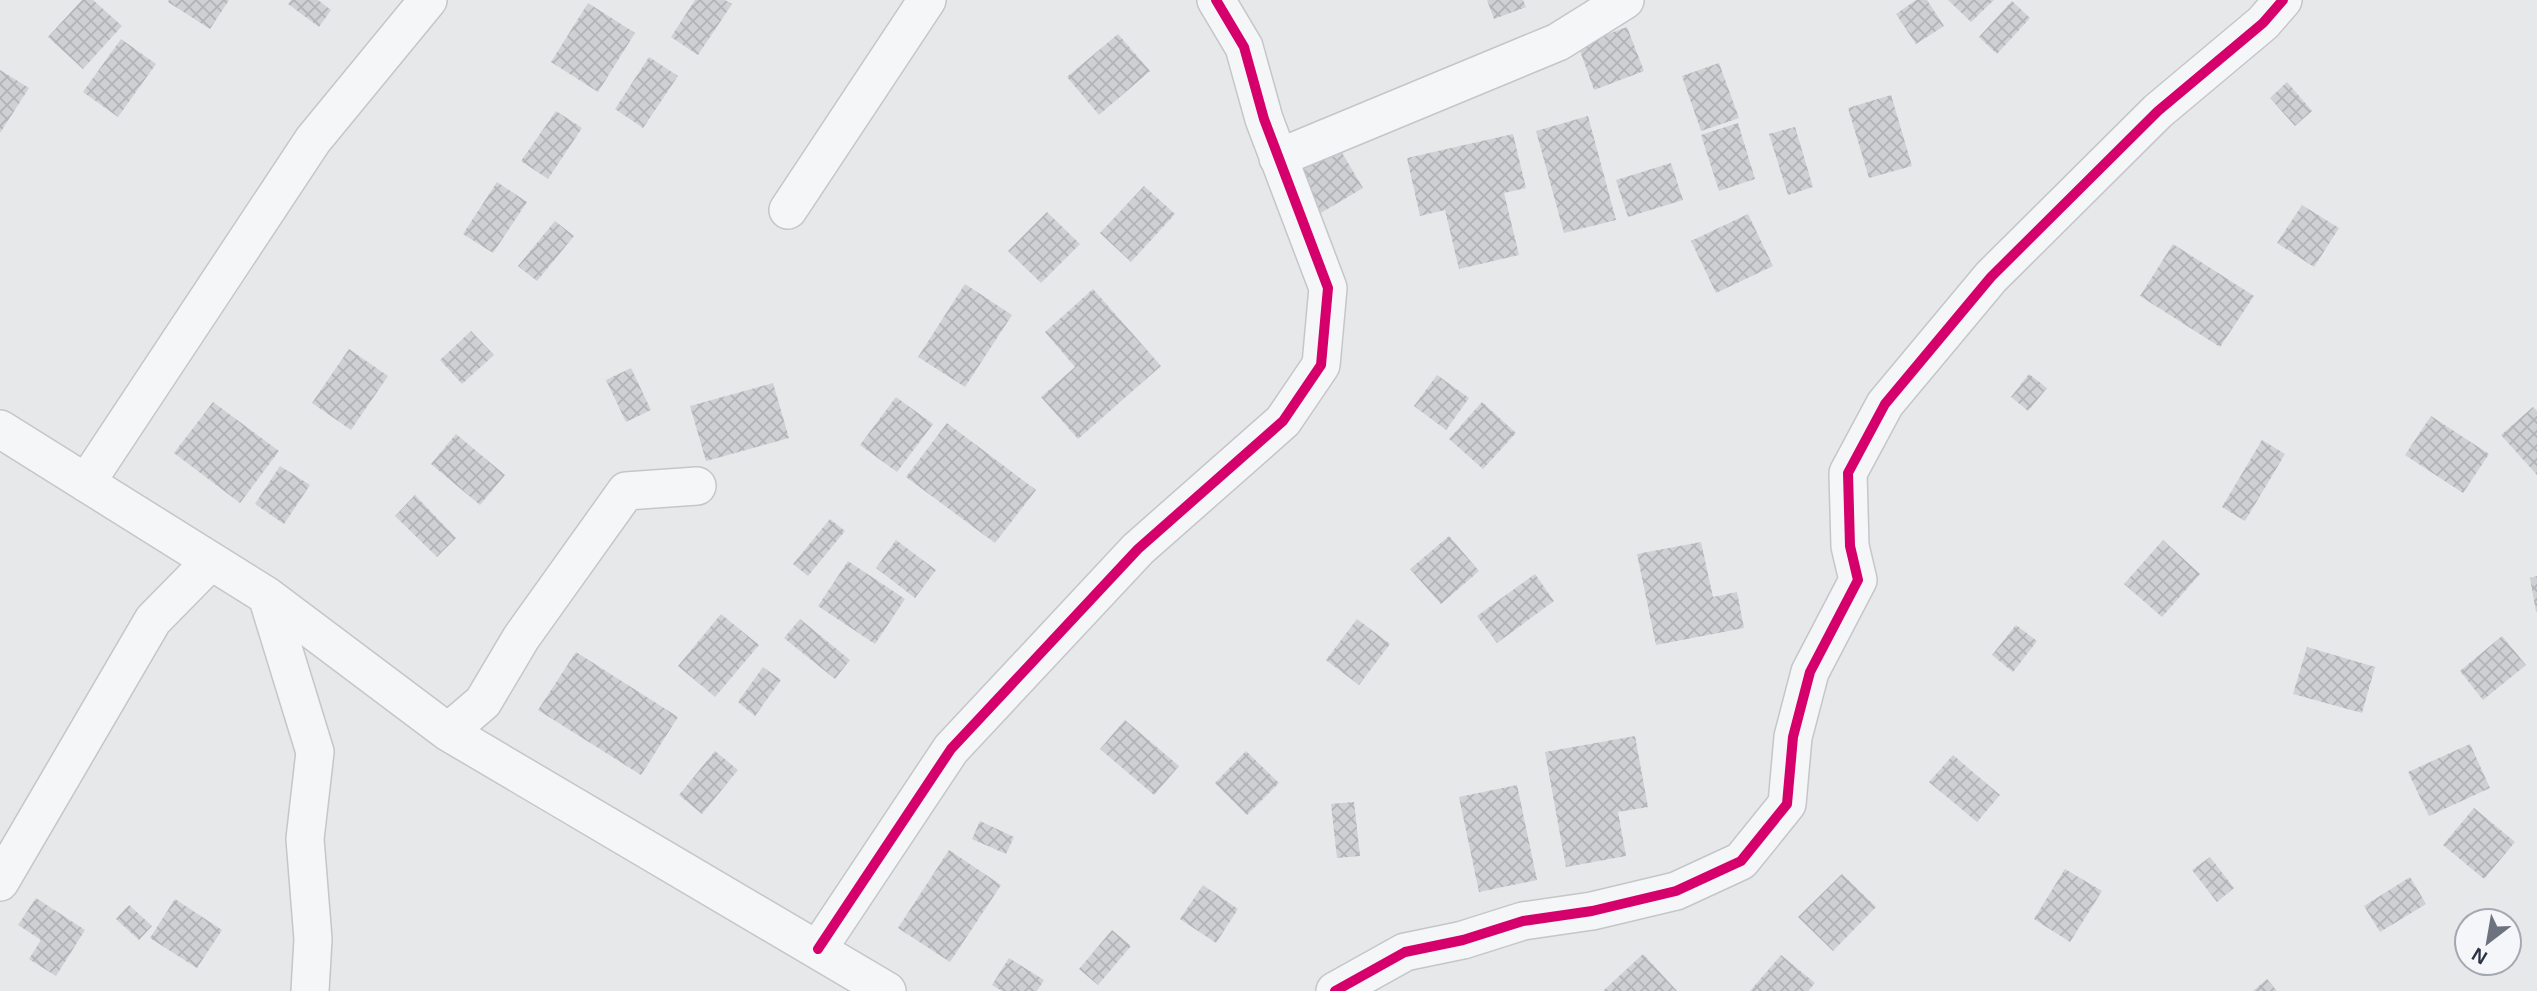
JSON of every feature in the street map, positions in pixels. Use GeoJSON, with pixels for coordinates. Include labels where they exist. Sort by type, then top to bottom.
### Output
{"type":"FeatureCollection","features":[{"type":"Feature","properties":{"kind":"street"},"geometry":{"type":"LineString","coordinates":[[86,483],[313,140],[428,0]]}},
{"type":"Feature","properties":{"kind":"street"},"geometry":{"type":"LineString","coordinates":[[788,210],[927,0]]}},
{"type":"Feature","properties":{"kind":"street"},"geometry":{"type":"LineString","coordinates":[[818,949],[951,749],[1138,549],[1283,421],[1321,365],[1328,288],[1264,119],[1244,47],[1216,0]]}},
{"type":"Feature","properties":{"kind":"street"},"geometry":{"type":"LineString","coordinates":[[1278,158],[1558,42],[1625,0]]}},
{"type":"Feature","properties":{"kind":"street"},"geometry":{"type":"LineString","coordinates":[[1335,991],[1405,952],[1463,940],[1523,921],[1592,911],[1676,891],[1741,861],[1787,804],[1793,737],[1810,672],[1858,580],[1850,546],[1848,473],[1885,404],[1991,277],[2158,111],[2263,23],[2283,0]]}},
{"type":"Feature","properties":{"kind":"street"},"geometry":{"type":"LineString","coordinates":[[0,429],[267,596],[448,732],[887,991]]}},
{"type":"Feature","properties":{"kind":"street"},"geometry":{"type":"LineString","coordinates":[[448,732],[483,702],[521,638],[626,491],[697,486]]}},
{"type":"Feature","properties":{"kind":"street"},"geometry":{"type":"LineString","coordinates":[[0,882],[153,620],[211,561]]}},
{"type":"Feature","properties":{"kind":"street"},"geometry":{"type":"LineString","coordinates":[[267,596],[315,752],[305,839],[313,939],[310,991]]}},
{"type":"Feature","properties":{"kind":"building"},"geometry":{"type":"Polygon","coordinates":[[[82,0],[93,0],[122,26],[83,69],[48,37],[82,0]]]}},
{"type":"Feature","properties":{"kind":"building"},"geometry":{"type":"Polygon","coordinates":[[[229,0],[210,29],[168,2],[229,0]]]}},
{"type":"Feature","properties":{"kind":"building"},"geometry":{"type":"Polygon","coordinates":[[[291,0],[318,0],[331,10],[319,27],[288,4],[291,0]]]}},
{"type":"Feature","properties":{"kind":"building"},"geometry":{"type":"Polygon","coordinates":[[[695,0],[725,0],[732,4],[698,55],[671,37],[695,0]]]}},
{"type":"Feature","properties":{"kind":"building"},"geometry":{"type":"Polygon","coordinates":[[[1487,0],[1523,0],[1526,7],[1494,19],[1487,0]]]}},
{"type":"Feature","properties":{"kind":"building"},"geometry":{"type":"Polygon","coordinates":[[[1916,0],[1927,0],[1944,26],[1916,44],[1896,14],[1916,0]]]}},
{"type":"Feature","properties":{"kind":"building"},"geometry":{"type":"Polygon","coordinates":[[[1948,0],[1994,0],[1971,22],[1948,0]]]}},
{"type":"Feature","properties":{"kind":"building"},"geometry":{"type":"Polygon","coordinates":[[[2012,1],[2030,18],[1997,54],[1979,37],[2012,1]]]}},
{"type":"Feature","properties":{"kind":"building"},"geometry":{"type":"Polygon","coordinates":[[[588,3],[635,33],[598,92],[551,62],[588,3]]]}},
{"type":"Feature","properties":{"kind":"building"},"geometry":{"type":"Polygon","coordinates":[[[1627,27],[1644,71],[1594,90],[1578,45],[1627,27]]]}},
{"type":"Feature","properties":{"kind":"building"},"geometry":{"type":"Polygon","coordinates":[[[1118,34],[1150,71],[1099,115],[1067,77],[1118,34]]]}},
{"type":"Feature","properties":{"kind":"building"},"geometry":{"type":"Polygon","coordinates":[[[121,39],[156,64],[118,117],[83,92],[121,39]]]}},
{"type":"Feature","properties":{"kind":"building"},"geometry":{"type":"Polygon","coordinates":[[[649,57],[678,76],[643,128],[615,109],[649,57]]]}},
{"type":"Feature","properties":{"kind":"building"},"geometry":{"type":"Polygon","coordinates":[[[1719,63],[1739,118],[1701,131],[1682,76],[1719,63]]]}},
{"type":"Feature","properties":{"kind":"building"},"geometry":{"type":"Polygon","coordinates":[[[0,70],[29,88],[0,133],[0,70]]]}},
{"type":"Feature","properties":{"kind":"building"},"geometry":{"type":"Polygon","coordinates":[[[2287,82],[2312,111],[2295,126],[2270,98],[2287,82]]]}},
{"type":"Feature","properties":{"kind":"building"},"geometry":{"type":"Polygon","coordinates":[[[1891,95],[1912,166],[1869,178],[1848,108],[1891,95]]]}},
{"type":"Feature","properties":{"kind":"building"},"geometry":{"type":"Polygon","coordinates":[[[556,111],[582,128],[548,179],[521,161],[556,111]]]}},
{"type":"Feature","properties":{"kind":"building"},"geometry":{"type":"Polygon","coordinates":[[[1588,116],[1616,220],[1564,233],[1536,131],[1588,116]]]}},
{"type":"Feature","properties":{"kind":"building"},"geometry":{"type":"Polygon","coordinates":[[[1738,123],[1755,179],[1719,191],[1701,135],[1738,123]]]}},
{"type":"Feature","properties":{"kind":"building"},"geometry":{"type":"Polygon","coordinates":[[[1795,127],[1813,187],[1788,195],[1769,134],[1795,127]]]}},
{"type":"Feature","properties":{"kind":"building"},"geometry":{"type":"Polygon","coordinates":[[[1513,134],[1526,188],[1504,193],[1519,255],[1459,269],[1445,210],[1420,216],[1407,158],[1513,134]]]}},
{"type":"Feature","properties":{"kind":"building"},"geometry":{"type":"Polygon","coordinates":[[[1335,141],[1363,188],[1314,217],[1286,170],[1335,141]]]}},
{"type":"Feature","properties":{"kind":"building"},"geometry":{"type":"Polygon","coordinates":[[[1671,163],[1683,200],[1628,217],[1616,180],[1671,163]]]}},
{"type":"Feature","properties":{"kind":"building"},"geometry":{"type":"Polygon","coordinates":[[[497,182],[527,202],[493,253],[463,234],[497,182]]]}},
{"type":"Feature","properties":{"kind":"building"},"geometry":{"type":"Polygon","coordinates":[[[1144,186],[1175,214],[1131,262],[1100,233],[1144,186]]]}},
{"type":"Feature","properties":{"kind":"building"},"geometry":{"type":"Polygon","coordinates":[[[2302,205],[2339,228],[2314,267],[2277,243],[2302,205]]]}},
{"type":"Feature","properties":{"kind":"building"},"geometry":{"type":"Polygon","coordinates":[[[1047,212],[1080,244],[1041,283],[1008,251],[1047,212]]]}},
{"type":"Feature","properties":{"kind":"building"},"geometry":{"type":"Polygon","coordinates":[[[1748,214],[1773,266],[1716,293],[1691,241],[1748,214]]]}},
{"type":"Feature","properties":{"kind":"building"},"geometry":{"type":"Polygon","coordinates":[[[555,221],[574,236],[537,281],[518,266],[555,221]]]}},
{"type":"Feature","properties":{"kind":"building"},"geometry":{"type":"Polygon","coordinates":[[[2173,244],[2254,296],[2220,347],[2140,296],[2173,244]]]}},
{"type":"Feature","properties":{"kind":"building"},"geometry":{"type":"Polygon","coordinates":[[[965,284],[1012,315],[965,387],[918,357],[965,284]]]}},
{"type":"Feature","properties":{"kind":"building"},"geometry":{"type":"Polygon","coordinates":[[[1093,289],[1161,366],[1078,439],[1041,397],[1075,367],[1045,332],[1093,289]]]}},
{"type":"Feature","properties":{"kind":"building"},"geometry":{"type":"Polygon","coordinates":[[[471,331],[494,355],[462,384],[440,360],[471,331]]]}},
{"type":"Feature","properties":{"kind":"building"},"geometry":{"type":"Polygon","coordinates":[[[349,349],[388,376],[351,430],[312,403],[349,349]]]}},
{"type":"Feature","properties":{"kind":"building"},"geometry":{"type":"Polygon","coordinates":[[[631,368],[651,410],[626,422],[606,380],[631,368]]]}},
{"type":"Feature","properties":{"kind":"building"},"geometry":{"type":"Polygon","coordinates":[[[2029,374],[2047,388],[2028,411],[2011,397],[2029,374]]]}},
{"type":"Feature","properties":{"kind":"building"},"geometry":{"type":"Polygon","coordinates":[[[1437,375],[1469,398],[1446,430],[1414,406],[1437,375]]]}},
{"type":"Feature","properties":{"kind":"building"},"geometry":{"type":"Polygon","coordinates":[[[773,383],[789,438],[706,461],[690,406],[773,383]]]}},
{"type":"Feature","properties":{"kind":"building"},"geometry":{"type":"Polygon","coordinates":[[[896,397],[933,424],[897,472],[860,445],[896,397]]]}},
{"type":"Feature","properties":{"kind":"building"},"geometry":{"type":"Polygon","coordinates":[[[213,402],[279,451],[240,503],[174,453],[213,402]]]}},
{"type":"Feature","properties":{"kind":"building"},"geometry":{"type":"Polygon","coordinates":[[[1482,402],[1516,433],[1483,469],[1449,439],[1482,402]]]}},
{"type":"Feature","properties":{"kind":"building"},"geometry":{"type":"Polygon","coordinates":[[[2533,407],[2537,411],[2537,475],[2501,435],[2533,407]]]}},
{"type":"Feature","properties":{"kind":"building"},"geometry":{"type":"Polygon","coordinates":[[[2431,416],[2489,454],[2463,493],[2405,455],[2431,416]]]}},
{"type":"Feature","properties":{"kind":"building"},"geometry":{"type":"Polygon","coordinates":[[[947,423],[1036,490],[995,543],[906,477],[947,423]]]}},
{"type":"Feature","properties":{"kind":"building"},"geometry":{"type":"Polygon","coordinates":[[[456,434],[505,475],[480,505],[431,464],[456,434]]]}},
{"type":"Feature","properties":{"kind":"building"},"geometry":{"type":"Polygon","coordinates":[[[2262,440],[2285,454],[2245,521],[2222,507],[2262,440]]]}},
{"type":"Feature","properties":{"kind":"building"},"geometry":{"type":"Polygon","coordinates":[[[280,466],[310,485],[284,524],[255,504],[280,466]]]}},
{"type":"Feature","properties":{"kind":"building"},"geometry":{"type":"Polygon","coordinates":[[[415,495],[456,538],[437,557],[395,516],[415,495]]]}},
{"type":"Feature","properties":{"kind":"building"},"geometry":{"type":"Polygon","coordinates":[[[830,519],[845,531],[808,576],[793,564],[830,519]]]}},
{"type":"Feature","properties":{"kind":"building"},"geometry":{"type":"Polygon","coordinates":[[[1449,536],[1479,571],[1441,604],[1410,569],[1449,536]]]}},
{"type":"Feature","properties":{"kind":"building"},"geometry":{"type":"Polygon","coordinates":[[[896,540],[936,570],[915,598],[876,568],[896,540]]]}},
{"type":"Feature","properties":{"kind":"building"},"geometry":{"type":"Polygon","coordinates":[[[2163,540],[2200,574],[2162,617],[2124,584],[2163,540]]]}},
{"type":"Feature","properties":{"kind":"building"},"geometry":{"type":"Polygon","coordinates":[[[1701,542],[1713,597],[1737,592],[1744,628],[1656,645],[1637,554],[1701,542]]]}},
{"type":"Feature","properties":{"kind":"building"},"geometry":{"type":"Polygon","coordinates":[[[848,561],[905,599],[875,644],[818,606],[848,561]]]}},
{"type":"Feature","properties":{"kind":"building"},"geometry":{"type":"Polygon","coordinates":[[[1535,574],[1554,601],[1497,643],[1477,616],[1535,574]]]}},
{"type":"Feature","properties":{"kind":"building"},"geometry":{"type":"Polygon","coordinates":[[[2537,576],[2537,612],[2536,612],[2530,578],[2537,576]]]}},
{"type":"Feature","properties":{"kind":"building"},"geometry":{"type":"Polygon","coordinates":[[[721,614],[759,645],[715,697],[678,666],[721,614]]]}},
{"type":"Feature","properties":{"kind":"building"},"geometry":{"type":"Polygon","coordinates":[[[800,619],[850,660],[835,679],[784,638],[800,619]]]}},
{"type":"Feature","properties":{"kind":"building"},"geometry":{"type":"Polygon","coordinates":[[[1357,619],[1390,644],[1359,685],[1326,660],[1357,619]]]}},
{"type":"Feature","properties":{"kind":"building"},"geometry":{"type":"Polygon","coordinates":[[[2016,625],[2037,641],[2013,672],[1992,655],[2016,625]]]}},
{"type":"Feature","properties":{"kind":"building"},"geometry":{"type":"Polygon","coordinates":[[[2502,636],[2526,665],[2483,700],[2460,671],[2502,636]]]}},
{"type":"Feature","properties":{"kind":"building"},"geometry":{"type":"Polygon","coordinates":[[[2307,647],[2375,667],[2362,713],[2293,694],[2307,647]]]}},
{"type":"Feature","properties":{"kind":"building"},"geometry":{"type":"Polygon","coordinates":[[[576,652],[678,717],[641,775],[538,710],[576,652]]]}},
{"type":"Feature","properties":{"kind":"building"},"geometry":{"type":"Polygon","coordinates":[[[763,667],[781,680],[755,716],[738,702],[763,667]]]}},
{"type":"Feature","properties":{"kind":"building"},"geometry":{"type":"Polygon","coordinates":[[[1125,720],[1179,766],[1154,795],[1100,749],[1125,720]]]}},
{"type":"Feature","properties":{"kind":"building"},"geometry":{"type":"Polygon","coordinates":[[[1635,736],[1648,807],[1618,812],[1626,856],[1566,867],[1545,752],[1635,736]]]}},
{"type":"Feature","properties":{"kind":"building"},"geometry":{"type":"Polygon","coordinates":[[[2470,744],[2490,788],[2429,816],[2408,772],[2470,744]]]}},
{"type":"Feature","properties":{"kind":"building"},"geometry":{"type":"Polygon","coordinates":[[[715,751],[738,770],[702,814],[679,795],[715,751]]]}},
{"type":"Feature","properties":{"kind":"building"},"geometry":{"type":"Polygon","coordinates":[[[1246,751],[1279,783],[1247,815],[1215,783],[1246,751]]]}},
{"type":"Feature","properties":{"kind":"building"},"geometry":{"type":"Polygon","coordinates":[[[1953,755],[2000,795],[1977,822],[1929,782],[1953,755]]]}},
{"type":"Feature","properties":{"kind":"building"},"geometry":{"type":"Polygon","coordinates":[[[1517,785],[1537,880],[1479,892],[1459,797],[1517,785]]]}},
{"type":"Feature","properties":{"kind":"building"},"geometry":{"type":"Polygon","coordinates":[[[1354,802],[1360,856],[1337,858],[1331,804],[1354,802]]]}},
{"type":"Feature","properties":{"kind":"building"},"geometry":{"type":"Polygon","coordinates":[[[2474,808],[2515,842],[2484,879],[2443,845],[2474,808]]]}},
{"type":"Feature","properties":{"kind":"building"},"geometry":{"type":"Polygon","coordinates":[[[980,821],[1014,837],[1006,854],[972,839],[980,821]]]}},
{"type":"Feature","properties":{"kind":"building"},"geometry":{"type":"Polygon","coordinates":[[[949,850],[1001,885],[950,962],[898,928],[949,850]]]}},
{"type":"Feature","properties":{"kind":"building"},"geometry":{"type":"Polygon","coordinates":[[[2210,857],[2234,888],[2217,902],[2192,870],[2210,857]]]}},
{"type":"Feature","properties":{"kind":"building"},"geometry":{"type":"Polygon","coordinates":[[[2065,869],[2102,891],[2070,942],[2034,919],[2065,869]]]}},
{"type":"Feature","properties":{"kind":"building"},"geometry":{"type":"Polygon","coordinates":[[[1842,874],[1876,907],[1833,951],[1798,917],[1842,874]]]}},
{"type":"Feature","properties":{"kind":"building"},"geometry":{"type":"Polygon","coordinates":[[[2410,877],[2426,904],[2380,932],[2364,906],[2410,877]]]}},
{"type":"Feature","properties":{"kind":"building"},"geometry":{"type":"Polygon","coordinates":[[[1203,885],[1238,909],[1216,943],[1180,919],[1203,885]]]}},
{"type":"Feature","properties":{"kind":"building"},"geometry":{"type":"Polygon","coordinates":[[[36,898],[85,930],[56,976],[29,959],[41,940],[18,925],[36,898]]]}},
{"type":"Feature","properties":{"kind":"building"},"geometry":{"type":"Polygon","coordinates":[[[175,899],[222,930],[197,968],[150,938],[175,899]]]}},
{"type":"Feature","properties":{"kind":"building"},"geometry":{"type":"Polygon","coordinates":[[[129,905],[152,926],[139,940],[116,919],[129,905]]]}},
{"type":"Feature","properties":{"kind":"building"},"geometry":{"type":"Polygon","coordinates":[[[1112,930],[1131,946],[1098,985],[1079,969],[1112,930]]]}},
{"type":"Feature","properties":{"kind":"building"},"geometry":{"type":"Polygon","coordinates":[[[1643,954],[1677,991],[1603,991],[1643,954]]]}},
{"type":"Feature","properties":{"kind":"building"},"geometry":{"type":"Polygon","coordinates":[[[1781,955],[1815,983],[1808,991],[1750,991],[1781,955]]]}},
{"type":"Feature","properties":{"kind":"building"},"geometry":{"type":"Polygon","coordinates":[[[1009,958],[1044,980],[1037,991],[1002,991],[992,985],[1009,958]]]}},
{"type":"Feature","properties":{"kind":"building"},"geometry":{"type":"Polygon","coordinates":[[[2267,979],[2277,991],[2253,991],[2267,979]]]}},
{"type":"Feature","properties":{"kind":"cycle path"},"geometry":{"type":"LineString","coordinates":[[818,949],[951,749],[1138,549],[1283,421],[1321,365],[1328,288],[1264,119],[1244,47],[1216,0]]}},
{"type":"Feature","properties":{"kind":"cycle path"},"geometry":{"type":"LineString","coordinates":[[1335,991],[1405,952],[1463,940],[1523,921],[1592,911],[1676,891],[1741,861],[1787,804],[1793,737],[1810,672],[1858,580],[1850,546],[1848,473],[1885,404],[1991,277],[2158,111],[2263,23],[2283,0]]}}]}
